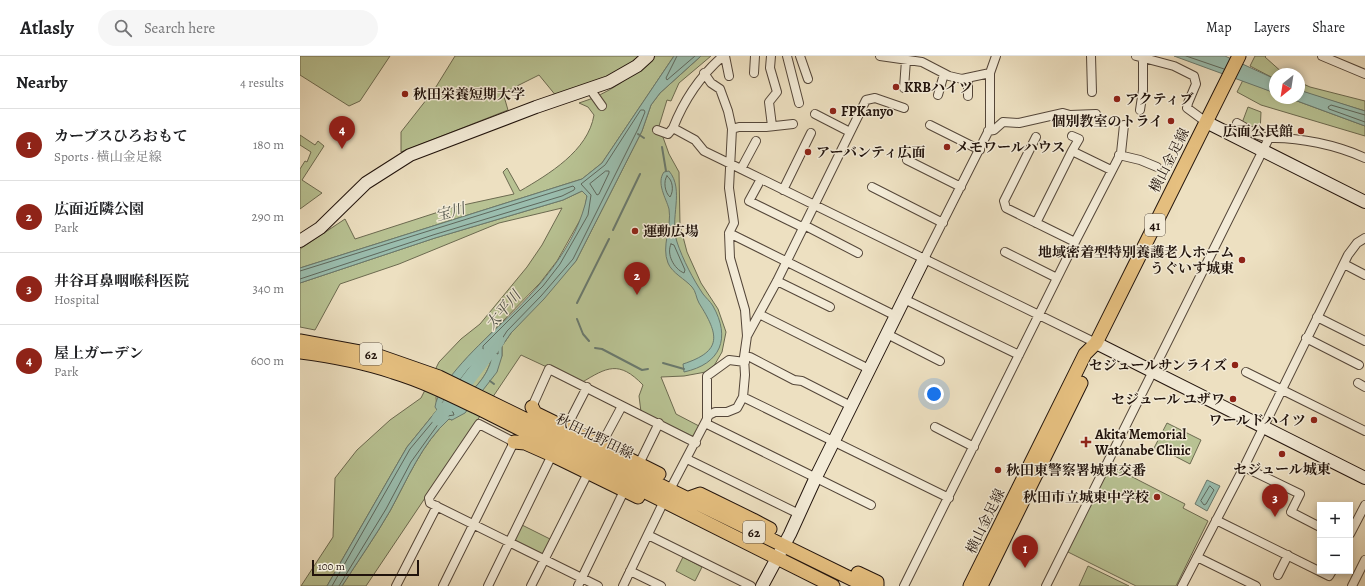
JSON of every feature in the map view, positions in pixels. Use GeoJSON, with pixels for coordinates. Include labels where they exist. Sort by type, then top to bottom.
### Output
{"type":"FeatureCollection","features":[{"type":"Feature","properties":{"kind":"main road","name":"横山金足線"},"geometry":{"type":"LineString","coordinates":[[970,586],[1093,358],[1096,342],[1239,56]]}},
{"type":"Feature","properties":{"kind":"main road","name":"秋田北野田線"},"geometry":{"type":"LineString","coordinates":[[300,341],[376,355],[643,478],[667,496],[694,521],[759,548],[803,556],[866,586]]}},
{"type":"Feature","properties":{"kind":"main road","name":"秋田北野田線"},"geometry":{"type":"LineString","coordinates":[[300,352],[332,357],[436,382]]}},
{"type":"Feature","properties":{"kind":"main road","name":"秋田北野田線"},"geometry":{"type":"LineString","coordinates":[[481,403],[648,493],[686,499],[753,526],[810,581],[833,586]]}},
{"type":"Feature","properties":{"kind":"main road"},"geometry":{"type":"LineString","coordinates":[[532,408],[535,413],[659,474]]}},
{"type":"Feature","properties":{"kind":"main road"},"geometry":{"type":"LineString","coordinates":[[514,442],[525,443],[552,455],[637,497],[648,493]]}},
{"type":"Feature","properties":{"kind":"main road"},"geometry":{"type":"LineString","coordinates":[[639,464],[643,478]]}},
{"type":"Feature","properties":{"kind":"main road","name":"横山金足線"},"geometry":{"type":"LineString","coordinates":[[981,586],[1026,484]]}},
{"type":"Feature","properties":{"kind":"main road"},"geometry":{"type":"LineString","coordinates":[[678,518],[694,521]]}},
{"type":"Feature","properties":{"kind":"main road"},"geometry":{"type":"LineString","coordinates":[[753,526],[770,529]]}},
{"type":"Feature","properties":{"kind":"main road"},"geometry":{"type":"LineString","coordinates":[[803,556],[812,551],[877,582],[877,586]]}},
{"type":"Feature","properties":{"kind":"main road"},"geometry":{"type":"LineString","coordinates":[[788,573],[810,581]]}},
{"type":"Feature","properties":{"kind":"street"},"geometry":{"type":"LineString","coordinates":[[300,240],[320,228],[371,179],[410,155],[625,75],[648,56]]}},
{"type":"Feature","properties":{"kind":"street"},"geometry":{"type":"LineString","coordinates":[[657,130],[668,134],[673,128],[693,89],[704,73],[724,56],[729,76]]}},
{"type":"Feature","properties":{"kind":"street"},"geometry":{"type":"LineString","coordinates":[[754,73],[755,56]]}},
{"type":"Feature","properties":{"kind":"street"},"geometry":{"type":"LineString","coordinates":[[771,56],[770,68],[777,92],[769,102],[772,126]]}},
{"type":"Feature","properties":{"kind":"street"},"geometry":{"type":"LineString","coordinates":[[787,56],[799,103]]}},
{"type":"Feature","properties":{"kind":"street"},"geometry":{"type":"LineString","coordinates":[[800,56],[808,79]]}},
{"type":"Feature","properties":{"kind":"street"},"geometry":{"type":"LineString","coordinates":[[880,56],[922,62],[944,74],[962,79],[990,73]]}},
{"type":"Feature","properties":{"kind":"street"},"geometry":{"type":"LineString","coordinates":[[762,586],[800,514],[816,477],[869,369],[990,128],[990,73],[996,56]]}},
{"type":"Feature","properties":{"kind":"street"},"geometry":{"type":"LineString","coordinates":[[1091,56],[1092,92]]}},
{"type":"Feature","properties":{"kind":"street"},"geometry":{"type":"LineString","coordinates":[[1322,56],[1365,74]]}},
{"type":"Feature","properties":{"kind":"street"},"geometry":{"type":"LineString","coordinates":[[1140,110],[1143,90],[1140,57],[1174,66],[1194,76],[1196,84],[1188,103],[1188,108],[1206,122],[1365,202]]}},
{"type":"Feature","properties":{"kind":"street"},"geometry":{"type":"LineString","coordinates":[[904,88],[906,60]]}},
{"type":"Feature","properties":{"kind":"street"},"geometry":{"type":"LineString","coordinates":[[623,586],[667,496],[710,415],[716,412],[731,411],[736,408],[743,397],[744,359],[747,336],[745,310],[730,258],[729,233],[734,223],[729,188],[729,164],[732,129],[728,111],[720,89],[711,83],[704,73]]}},
{"type":"Feature","properties":{"kind":"street"},"geometry":{"type":"LineString","coordinates":[[938,95],[944,74]]}},
{"type":"Feature","properties":{"kind":"street"},"geometry":{"type":"LineString","coordinates":[[968,78],[968,96]]}},
{"type":"Feature","properties":{"kind":"street"},"geometry":{"type":"LineString","coordinates":[[590,89],[602,106]]}},
{"type":"Feature","properties":{"kind":"street"},"geometry":{"type":"LineString","coordinates":[[747,336],[777,281],[866,100],[875,98],[904,108]]}},
{"type":"Feature","properties":{"kind":"street"},"geometry":{"type":"LineString","coordinates":[[988,131],[994,130],[1003,122],[1020,123],[1063,113],[1070,116],[1096,114]]}},
{"type":"Feature","properties":{"kind":"street"},"geometry":{"type":"LineString","coordinates":[[815,114],[850,132]]}},
{"type":"Feature","properties":{"kind":"street"},"geometry":{"type":"LineString","coordinates":[[1237,123],[1258,135],[1269,138],[1289,139],[1337,146],[1365,158]]}},
{"type":"Feature","properties":{"kind":"street"},"geometry":{"type":"LineString","coordinates":[[732,129],[739,127],[793,124]]}},
{"type":"Feature","properties":{"kind":"street"},"geometry":{"type":"LineString","coordinates":[[930,125],[980,150]]}},
{"type":"Feature","properties":{"kind":"street"},"geometry":{"type":"LineString","coordinates":[[904,586],[1119,155],[1124,125]]}},
{"type":"Feature","properties":{"kind":"street"},"geometry":{"type":"LineString","coordinates":[[673,128],[695,140],[704,151],[729,164],[1040,314],[1365,478]]}},
{"type":"Feature","properties":{"kind":"street"},"geometry":{"type":"LineString","coordinates":[[783,190],[811,133]]}},
{"type":"Feature","properties":{"kind":"street"},"geometry":{"type":"LineString","coordinates":[[1036,223],[1079,139],[1072,136]]}},
{"type":"Feature","properties":{"kind":"street"},"geometry":{"type":"LineString","coordinates":[[1036,137],[1004,201],[1006,208],[1075,242]]}},
{"type":"Feature","properties":{"kind":"street"},"geometry":{"type":"LineString","coordinates":[[1046,586],[1269,138]]}},
{"type":"Feature","properties":{"kind":"street"},"geometry":{"type":"LineString","coordinates":[[741,169],[756,141]]}},
{"type":"Feature","properties":{"kind":"street"},"geometry":{"type":"LineString","coordinates":[[1072,151],[1111,170]]}},
{"type":"Feature","properties":{"kind":"street"},"geometry":{"type":"LineString","coordinates":[[1119,155],[1140,160],[1156,167]]}},
{"type":"Feature","properties":{"kind":"street"},"geometry":{"type":"LineString","coordinates":[[907,160],[961,187]]}},
{"type":"Feature","properties":{"kind":"street"},"geometry":{"type":"LineString","coordinates":[[761,179],[749,201],[858,253]]}},
{"type":"Feature","properties":{"kind":"street"},"geometry":{"type":"LineString","coordinates":[[872,188],[943,223]]}},
{"type":"Feature","properties":{"kind":"street"},"geometry":{"type":"LineString","coordinates":[[729,233],[896,316]]}},
{"type":"Feature","properties":{"kind":"street"},"geometry":{"type":"LineString","coordinates":[[1182,586],[1244,467],[1306,338],[1351,250],[1365,238]]}},
{"type":"Feature","properties":{"kind":"street"},"geometry":{"type":"LineString","coordinates":[[1004,252],[1057,278]]}},
{"type":"Feature","properties":{"kind":"street"},"geometry":{"type":"LineString","coordinates":[[1344,264],[1365,275]]}},
{"type":"Feature","properties":{"kind":"street"},"geometry":{"type":"LineString","coordinates":[[777,281],[830,307]]}},
{"type":"Feature","properties":{"kind":"street"},"geometry":{"type":"LineString","coordinates":[[904,299],[1019,355]]}},
{"type":"Feature","properties":{"kind":"street"},"geometry":{"type":"LineString","coordinates":[[759,314],[869,369]]}},
{"type":"Feature","properties":{"kind":"street"},"geometry":{"type":"LineString","coordinates":[[1317,317],[1365,341]]}},
{"type":"Feature","properties":{"kind":"street"},"geometry":{"type":"LineString","coordinates":[[887,334],[940,361]]}},
{"type":"Feature","properties":{"kind":"street"},"geometry":{"type":"LineString","coordinates":[[1306,338],[1359,365]]}},
{"type":"Feature","properties":{"kind":"street"},"geometry":{"type":"LineString","coordinates":[[707,423],[705,413],[707,376],[729,360],[750,358],[794,380],[802,381],[851,406]]}},
{"type":"Feature","properties":{"kind":"street"},"geometry":{"type":"LineString","coordinates":[[532,408],[549,369],[659,423],[696,443]]}},
{"type":"Feature","properties":{"kind":"street"},"geometry":{"type":"LineString","coordinates":[[1246,372],[1365,431]]}},
{"type":"Feature","properties":{"kind":"street"},"geometry":{"type":"LineString","coordinates":[[566,428],[587,387]]}},
{"type":"Feature","properties":{"kind":"street"},"geometry":{"type":"LineString","coordinates":[[743,397],[949,498]]}},
{"type":"Feature","properties":{"kind":"street"},"geometry":{"type":"LineString","coordinates":[[601,445],[622,406]]}},
{"type":"Feature","properties":{"kind":"street"},"geometry":{"type":"LineString","coordinates":[[639,464],[659,423]]}},
{"type":"Feature","properties":{"kind":"street"},"geometry":{"type":"LineString","coordinates":[[707,423],[871,504]]}},
{"type":"Feature","properties":{"kind":"street"},"geometry":{"type":"LineString","coordinates":[[443,586],[473,524],[514,442],[479,424],[429,498],[430,502],[437,506],[473,524],[545,560],[598,586]]}},
{"type":"Feature","properties":{"kind":"street"},"geometry":{"type":"LineString","coordinates":[[935,427],[974,447]]}},
{"type":"Feature","properties":{"kind":"street"},"geometry":{"type":"LineString","coordinates":[[488,586],[552,455]]}},
{"type":"Feature","properties":{"kind":"street"},"geometry":{"type":"LineString","coordinates":[[688,459],[800,514]]}},
{"type":"Feature","properties":{"kind":"street"},"geometry":{"type":"LineString","coordinates":[[1244,467],[1300,494],[1290,512],[1317,526]]}},
{"type":"Feature","properties":{"kind":"street"},"geometry":{"type":"LineString","coordinates":[[531,586],[588,474]]}},
{"type":"Feature","properties":{"kind":"street"},"geometry":{"type":"LineString","coordinates":[[578,586],[624,491]]}},
{"type":"Feature","properties":{"kind":"street"},"geometry":{"type":"LineString","coordinates":[[1353,528],[1365,505]]}},
{"type":"Feature","properties":{"kind":"street"},"geometry":{"type":"LineString","coordinates":[[396,586],[437,506]]}},
{"type":"Feature","properties":{"kind":"street"},"geometry":{"type":"LineString","coordinates":[[1216,520],[1317,570]]}},
{"type":"Feature","properties":{"kind":"street"},"geometry":{"type":"LineString","coordinates":[[648,535],[751,586]]}},
{"type":"Feature","properties":{"kind":"street"},"geometry":{"type":"LineString","coordinates":[[1278,575],[1288,555]]}},
{"type":"Feature","properties":{"kind":"street"},"geometry":{"type":"LineString","coordinates":[[1197,557],[1256,586]]}},
{"type":"Feature","properties":{"kind":"street"},"geometry":{"type":"LineString","coordinates":[[1352,586],[1365,560]]}},
{"type":"Feature","properties":{"kind":"street"},"geometry":{"type":"LineString","coordinates":[[630,571],[661,586]]}},
{"type":"Feature","properties":{"kind":"shaded area"},"geometry":{"type":"Polygon","coordinates":[[[300,56],[390,56],[360,101],[349,106],[300,75],[300,56]]]}},
{"type":"Feature","properties":{"kind":"shaded area"},"geometry":{"type":"Polygon","coordinates":[[[455,56],[638,56],[628,69],[557,97],[539,75],[503,93],[508,110],[401,152],[401,132],[434,90],[455,56]]]}},
{"type":"Feature","properties":{"kind":"shaded area"},"geometry":{"type":"Polygon","coordinates":[[[655,56],[674,56],[602,163],[582,179],[300,268],[300,249],[345,219],[355,239],[454,207],[514,194],[503,172],[507,168],[520,191],[555,169],[576,150],[584,140],[594,115],[588,107],[579,103],[600,95],[620,84],[655,56]]]}},
{"type":"Feature","properties":{"kind":"shaded area"},"geometry":{"type":"Polygon","coordinates":[[[701,56],[711,56],[679,83],[671,101],[667,100],[659,126],[669,154],[679,172],[680,225],[687,252],[701,283],[718,309],[726,332],[722,352],[711,371],[684,376],[661,377],[676,414],[699,426],[692,440],[641,412],[639,396],[643,385],[627,372],[620,369],[606,370],[581,383],[521,355],[366,586],[342,586],[390,511],[423,450],[439,429],[449,419],[452,420],[502,356],[502,346],[511,333],[576,261],[642,131],[651,105],[660,93],[701,56]]]}},
{"type":"Feature","properties":{"kind":"shaded area"},"geometry":{"type":"Polygon","coordinates":[[[1255,56],[1266,56],[1265,57],[1277,68],[1269,68],[1269,76],[1250,66],[1255,56]]]}},
{"type":"Feature","properties":{"kind":"shaded area"},"geometry":{"type":"Polygon","coordinates":[[[1243,80],[1269,91],[1269,104],[1305,104],[1365,126],[1365,136],[1261,105],[1237,92],[1243,80]]]}},
{"type":"Feature","properties":{"kind":"shaded area"},"geometry":{"type":"Polygon","coordinates":[[[1305,85],[1365,101],[1365,111],[1306,93],[1305,85]]]}},
{"type":"Feature","properties":{"kind":"shaded area"},"geometry":{"type":"Polygon","coordinates":[[[1248,107],[1261,112],[1260,133],[1242,123],[1248,107]]]}},
{"type":"Feature","properties":{"kind":"shaded area"},"geometry":{"type":"Polygon","coordinates":[[[300,135],[315,145],[318,141],[324,146],[302,180],[322,193],[300,209],[300,169],[305,161],[307,162],[311,152],[300,145],[300,135]]]}},
{"type":"Feature","properties":{"kind":"shaded area"},"geometry":{"type":"Polygon","coordinates":[[[582,191],[587,196],[584,213],[557,261],[540,283],[463,362],[436,397],[437,410],[407,447],[327,586],[301,586],[333,537],[335,478],[357,450],[390,420],[421,398],[439,362],[461,339],[480,324],[527,267],[542,245],[562,208],[499,223],[399,264],[340,284],[315,330],[300,327],[300,283],[435,238],[563,200],[582,191]]]}},
{"type":"Feature","properties":{"kind":"shaded area"},"geometry":{"type":"Polygon","coordinates":[[[484,353],[492,356],[490,365],[477,385],[452,407],[442,403],[469,368],[484,353]]]}},
{"type":"Feature","properties":{"kind":"shaded area"},"geometry":{"type":"Polygon","coordinates":[[[1167,423],[1201,440],[1190,464],[1161,449],[1160,451],[1154,448],[1167,423]]]}},
{"type":"Feature","properties":{"kind":"shaded area"},"geometry":{"type":"Polygon","coordinates":[[[1109,465],[1185,504],[1183,508],[1208,521],[1176,586],[1136,586],[1066,551],[1109,465]]]}},
{"type":"Feature","properties":{"kind":"shaded area"},"geometry":{"type":"Polygon","coordinates":[[[518,523],[554,541],[545,560],[509,541],[518,523]]]}},
{"type":"Feature","properties":{"kind":"shaded area"},"geometry":{"type":"Polygon","coordinates":[[[683,557],[702,567],[695,581],[676,571],[683,557]]]}},
{"type":"Feature","properties":{"kind":"shaded area"},"geometry":{"type":"Polygon","coordinates":[[[1088,566],[1129,586],[1079,586],[1088,566]]]}},
{"type":"Feature","properties":{"kind":"water"},"geometry":{"type":"Polygon","coordinates":[[[674,56],[701,56],[660,93],[651,105],[642,131],[576,261],[544,299],[511,333],[502,346],[502,356],[497,372],[465,413],[452,420],[449,419],[439,429],[423,450],[390,511],[342,586],[327,586],[407,447],[437,410],[435,407],[444,386],[462,362],[529,296],[554,266],[575,232],[587,196],[582,191],[563,200],[435,238],[300,283],[300,268],[582,179],[602,163],[674,56]],[[484,353],[469,368],[442,403],[452,407],[467,395],[483,378],[490,365],[492,357],[484,353]]]}},
{"type":"Feature","properties":{"kind":"water"},"geometry":{"type":"Polygon","coordinates":[[[1174,56],[1225,56],[1269,76],[1269,91],[1174,56]]]}},
{"type":"Feature","properties":{"kind":"water"},"geometry":{"type":"Polygon","coordinates":[[[1305,92],[1365,111],[1365,126],[1305,104],[1305,92]]]}},
{"type":"Feature","properties":{"kind":"water"},"geometry":{"type":"Polygon","coordinates":[[[669,171],[674,179],[676,187],[675,233],[677,242],[692,276],[703,294],[713,306],[721,329],[719,348],[714,356],[707,363],[684,372],[683,364],[696,359],[705,353],[714,341],[711,324],[693,289],[672,270],[666,257],[666,243],[670,216],[662,190],[661,181],[664,172],[669,171]]]}},
{"type":"Feature","properties":{"kind":"water"},"geometry":{"type":"Polygon","coordinates":[[[1207,480],[1220,486],[1207,511],[1195,504],[1207,480]]]}},
{"type":"Feature","properties":{"kind":"waterway"},"geometry":{"type":"LineString","coordinates":[[638,134],[644,138]]}},
{"type":"Feature","properties":{"kind":"waterway"},"geometry":{"type":"LineString","coordinates":[[662,147],[666,171]]}},
{"type":"Feature","properties":{"kind":"waterway"},"geometry":{"type":"LineString","coordinates":[[613,230],[640,174]]}},
{"type":"Feature","properties":{"kind":"waterway"},"geometry":{"type":"LineString","coordinates":[[577,303],[609,239]]}},
{"type":"Feature","properties":{"kind":"waterway"},"geometry":{"type":"LineString","coordinates":[[577,319],[583,334],[589,341]]}},
{"type":"Feature","properties":{"kind":"waterway","name":"太平川"},"geometry":{"type":"LineString","coordinates":[[438,419],[498,341]]}},
{"type":"Feature","properties":{"kind":"waterway"},"geometry":{"type":"LineString","coordinates":[[595,348],[602,349],[642,370],[648,369]]}},
{"type":"Feature","properties":{"kind":"waterway"},"geometry":{"type":"LineString","coordinates":[[663,363],[684,369]]}},
{"type":"Feature","properties":{"kind":"waterway"},"geometry":{"type":"LineString","coordinates":[[490,381],[494,384]]}},
{"type":"Feature","properties":{"kind":"place","name":"KRBハイツ"},"geometry":{"type":"Point","coordinates":[896,87]}},
{"type":"Feature","properties":{"kind":"place","name":"秋田栄養短期大学"},"geometry":{"type":"Point","coordinates":[405,94]}},
{"type":"Feature","properties":{"kind":"place","name":"アクティブ"},"geometry":{"type":"Point","coordinates":[1117,99]}},
{"type":"Feature","properties":{"kind":"place","name":"FPKanyo"},"geometry":{"type":"Point","coordinates":[833,111]}},
{"type":"Feature","properties":{"kind":"place","name":"個別教室のトライ"},"geometry":{"type":"Point","coordinates":[1171,121]}},
{"type":"Feature","properties":{"kind":"place","name":"広面公民館"},"geometry":{"type":"Point","coordinates":[1301,131]}},
{"type":"Feature","properties":{"kind":"place","name":"メモワールハウス"},"geometry":{"type":"Point","coordinates":[947,147]}},
{"type":"Feature","properties":{"kind":"place","name":"屋上ガーデン"},"geometry":{"type":"Point","coordinates":[342,149]}},
{"type":"Feature","properties":{"kind":"place","name":"アーバンティ広面"},"geometry":{"type":"Point","coordinates":[808,152]}},
{"type":"Feature","properties":{"kind":"place","name":"運動広場"},"geometry":{"type":"Point","coordinates":[635,231]}},
{"type":"Feature","properties":{"kind":"place","name":"地域密着型特別養護老人ホーム うぐいす城東"},"geometry":{"type":"Point","coordinates":[1242,260]}},
{"type":"Feature","properties":{"kind":"place","name":"広面近隣公園"},"geometry":{"type":"Point","coordinates":[637,295]}},
{"type":"Feature","properties":{"kind":"place","name":"セジュールサンライズ"},"geometry":{"type":"Point","coordinates":[1235,365]}},
{"type":"Feature","properties":{"kind":"place","name":"セジュール ユザワ"},"geometry":{"type":"Point","coordinates":[1233,399]}},
{"type":"Feature","properties":{"kind":"place","name":"ワールドハイツ"},"geometry":{"type":"Point","coordinates":[1314,420]}},
{"type":"Feature","properties":{"kind":"place","name":"Akita Memorial Watanabe Clinic"},"geometry":{"type":"Point","coordinates":[1086,442]}},
{"type":"Feature","properties":{"kind":"place","name":"セジュール城東"},"geometry":{"type":"Point","coordinates":[1282,454]}},
{"type":"Feature","properties":{"kind":"place","name":"秋田東警察署城東交番"},"geometry":{"type":"Point","coordinates":[998,470]}},
{"type":"Feature","properties":{"kind":"place","name":"秋田市立城東中学校"},"geometry":{"type":"Point","coordinates":[1157,497]}},
{"type":"Feature","properties":{"kind":"place","name":"井谷耳鼻咽喉科医院"},"geometry":{"type":"Point","coordinates":[1275,517]}},
{"type":"Feature","properties":{"kind":"place","name":"カーブスひろおもて"},"geometry":{"type":"Point","coordinates":[1025,568]}},
{"type":"Feature","properties":{"kind":"water label","name":"宝川"},"geometry":{"type":"Point","coordinates":[450,212]}}]}
